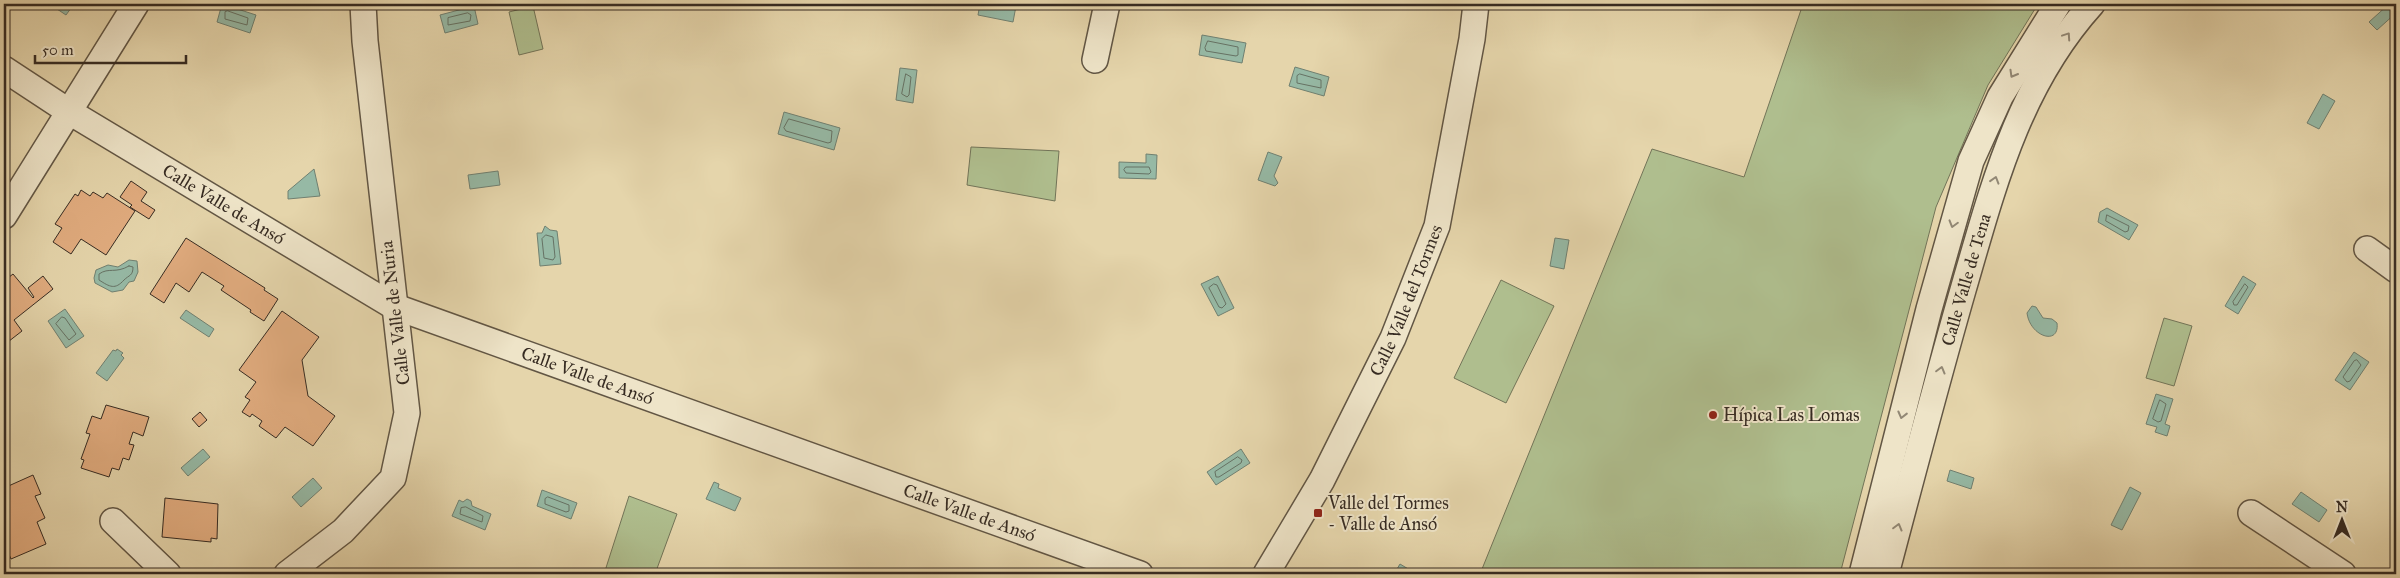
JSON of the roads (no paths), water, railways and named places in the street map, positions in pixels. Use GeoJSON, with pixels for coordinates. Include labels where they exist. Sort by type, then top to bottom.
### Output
{"type":"FeatureCollection","features":[{"type":"Feature","properties":{"kind":"street"},"geometry":{"type":"LineString","coordinates":[[4,216],[136,4]]}},
{"type":"Feature","properties":{"kind":"street","name":"Calle Valle de Nuria"},"geometry":{"type":"LineString","coordinates":[[287,574],[343,531],[393,478],[406,413],[365,41],[363,4]]}},
{"type":"Feature","properties":{"kind":"street"},"geometry":{"type":"LineString","coordinates":[[1095,60],[1107,4]]}},
{"type":"Feature","properties":{"kind":"street","name":"Calle Valle del Tormes"},"geometry":{"type":"LineString","coordinates":[[1266,574],[1322,480],[1393,338],[1437,226],[1472,39],[1476,4]]}},
{"type":"Feature","properties":{"kind":"street","name":"Calle Valle de Tena"},"geometry":{"type":"LineString","coordinates":[[1862,574],[1929,309],[1971,162],[2000,96],[2058,4]]}},
{"type":"Feature","properties":{"kind":"street","name":"Calle Valle de Tena"},"geometry":{"type":"LineString","coordinates":[[1886,574],[1954,322],[1996,177],[2013,129],[2031,92],[2081,7]]}},
{"type":"Feature","properties":{"kind":"street","name":"Calle Valle de Ansó"},"geometry":{"type":"LineString","coordinates":[[4,69],[68,111],[393,306],[1140,574]]}},
{"type":"Feature","properties":{"kind":"street"},"geometry":{"type":"LineString","coordinates":[[2367,249],[2396,270]]}},
{"type":"Feature","properties":{"kind":"street"},"geometry":{"type":"LineString","coordinates":[[2251,514],[2343,574]]}},
{"type":"Feature","properties":{"kind":"street"},"geometry":{"type":"LineString","coordinates":[[113,521],[168,574]]}},
{"type":"Feature","properties":{"kind":"water"},"geometry":{"type":"Polygon","coordinates":[[[56,4],[74,4],[66,15],[54,7],[56,4]]]}},
{"type":"Feature","properties":{"kind":"water"},"geometry":{"type":"Polygon","coordinates":[[[222,4],[256,15],[250,33],[217,22],[222,4]]]}},
{"type":"Feature","properties":{"kind":"water"},"geometry":{"type":"Polygon","coordinates":[[[980,4],[1016,6],[1013,22],[978,15],[980,4]]]}},
{"type":"Feature","properties":{"kind":"water"},"geometry":{"type":"Polygon","coordinates":[[[2389,4],[2396,13],[2377,30],[2369,22],[2389,4]]]}},
{"type":"Feature","properties":{"kind":"water"},"geometry":{"type":"Polygon","coordinates":[[[474,6],[478,24],[445,33],[440,15],[474,6]]]}},
{"type":"Feature","properties":{"kind":"water"},"geometry":{"type":"Polygon","coordinates":[[[1202,35],[1246,43],[1242,63],[1199,55],[1202,35]]]}},
{"type":"Feature","properties":{"kind":"water"},"geometry":{"type":"Polygon","coordinates":[[[1295,67],[1329,77],[1324,96],[1289,86],[1295,67]]]}},
{"type":"Feature","properties":{"kind":"water"},"geometry":{"type":"Polygon","coordinates":[[[900,68],[917,70],[913,103],[896,100],[900,68]]]}},
{"type":"Feature","properties":{"kind":"water"},"geometry":{"type":"Polygon","coordinates":[[[2323,94],[2335,101],[2319,129],[2307,123],[2323,94]]]}},
{"type":"Feature","properties":{"kind":"water"},"geometry":{"type":"Polygon","coordinates":[[[784,112],[840,128],[834,150],[778,134],[784,112]]]}},
{"type":"Feature","properties":{"kind":"water"},"geometry":{"type":"Polygon","coordinates":[[[1268,152],[1282,157],[1274,176],[1278,183],[1275,186],[1258,180],[1268,152]]]}},
{"type":"Feature","properties":{"kind":"water"},"geometry":{"type":"Polygon","coordinates":[[[1146,154],[1157,155],[1156,179],[1119,178],[1119,162],[1146,163],[1146,154]]]}},
{"type":"Feature","properties":{"kind":"water"},"geometry":{"type":"Polygon","coordinates":[[[314,169],[320,196],[288,199],[288,191],[314,169]]]}},
{"type":"Feature","properties":{"kind":"water"},"geometry":{"type":"Polygon","coordinates":[[[498,171],[500,185],[470,189],[468,175],[498,171]]]}},
{"type":"Feature","properties":{"kind":"water"},"geometry":{"type":"Polygon","coordinates":[[[2107,208],[2138,225],[2129,240],[2098,222],[2100,212],[2107,208]]]}},
{"type":"Feature","properties":{"kind":"water"},"geometry":{"type":"Polygon","coordinates":[[[545,226],[550,230],[557,231],[561,264],[540,266],[537,233],[542,233],[545,226]]]}},
{"type":"Feature","properties":{"kind":"water"},"geometry":{"type":"Polygon","coordinates":[[[1555,238],[1569,240],[1564,269],[1550,266],[1555,238]]]}},
{"type":"Feature","properties":{"kind":"water"},"geometry":{"type":"Polygon","coordinates":[[[129,260],[137,261],[138,272],[134,281],[129,282],[123,290],[112,292],[95,283],[96,270],[108,265],[118,267],[129,260]]]}},
{"type":"Feature","properties":{"kind":"water"},"geometry":{"type":"Polygon","coordinates":[[[1218,276],[1234,308],[1218,316],[1201,284],[1218,276]]]}},
{"type":"Feature","properties":{"kind":"water"},"geometry":{"type":"Polygon","coordinates":[[[2243,276],[2256,284],[2238,314],[2225,306],[2243,276]]]}},
{"type":"Feature","properties":{"kind":"water"},"geometry":{"type":"Polygon","coordinates":[[[2032,306],[2036,307],[2043,318],[2052,319],[2057,323],[2057,330],[2054,335],[2044,336],[2033,328],[2027,313],[2032,306]]]}},
{"type":"Feature","properties":{"kind":"water"},"geometry":{"type":"Polygon","coordinates":[[[65,309],[84,336],[66,348],[48,321],[65,309]]]}},
{"type":"Feature","properties":{"kind":"water"},"geometry":{"type":"Polygon","coordinates":[[[186,310],[214,329],[209,337],[180,318],[186,310]]]}},
{"type":"Feature","properties":{"kind":"water"},"geometry":{"type":"Polygon","coordinates":[[[117,349],[123,353],[121,355],[124,358],[107,381],[96,373],[113,350],[116,351],[117,349]]]}},
{"type":"Feature","properties":{"kind":"water"},"geometry":{"type":"Polygon","coordinates":[[[2354,352],[2369,362],[2350,390],[2335,380],[2354,352]]]}},
{"type":"Feature","properties":{"kind":"water"},"geometry":{"type":"Polygon","coordinates":[[[2156,394],[2173,399],[2165,424],[2170,426],[2167,436],[2155,432],[2157,427],[2146,424],[2156,394]]]}},
{"type":"Feature","properties":{"kind":"water"},"geometry":{"type":"Polygon","coordinates":[[[203,449],[210,457],[188,476],[181,468],[203,449]]]}},
{"type":"Feature","properties":{"kind":"water"},"geometry":{"type":"Polygon","coordinates":[[[1241,449],[1250,463],[1216,485],[1207,472],[1241,449]]]}},
{"type":"Feature","properties":{"kind":"water"},"geometry":{"type":"Polygon","coordinates":[[[1950,470],[1974,478],[1971,489],[1947,481],[1950,470]]]}},
{"type":"Feature","properties":{"kind":"water"},"geometry":{"type":"Polygon","coordinates":[[[313,478],[322,488],[301,507],[292,497],[313,478]]]}},
{"type":"Feature","properties":{"kind":"water"},"geometry":{"type":"Polygon","coordinates":[[[714,482],[719,484],[718,488],[741,498],[735,511],[706,499],[714,482]]]}},
{"type":"Feature","properties":{"kind":"water"},"geometry":{"type":"Polygon","coordinates":[[[2130,487],[2141,493],[2122,530],[2111,525],[2130,487]]]}},
{"type":"Feature","properties":{"kind":"water"},"geometry":{"type":"Polygon","coordinates":[[[542,490],[577,503],[571,519],[537,506],[542,490]]]}},
{"type":"Feature","properties":{"kind":"water"},"geometry":{"type":"Polygon","coordinates":[[[2301,492],[2327,510],[2319,522],[2292,504],[2301,492]]]}},
{"type":"Feature","properties":{"kind":"water"},"geometry":{"type":"Polygon","coordinates":[[[467,499],[471,501],[472,506],[491,514],[485,530],[452,516],[459,500],[463,502],[467,499]]]}},
{"type":"Feature","properties":{"kind":"water"},"geometry":{"type":"Polygon","coordinates":[[[1400,564],[1415,573],[1394,574],[1400,564]]]}},
{"type":"Feature","properties":{"kind":"place","name":"Hípica Las Lomas"},"geometry":{"type":"Point","coordinates":[1713,415]}},
{"type":"Feature","properties":{"kind":"place","name":"Valle del Tormes - Valle de Ansó"},"geometry":{"type":"Point","coordinates":[1318,513]}}]}
